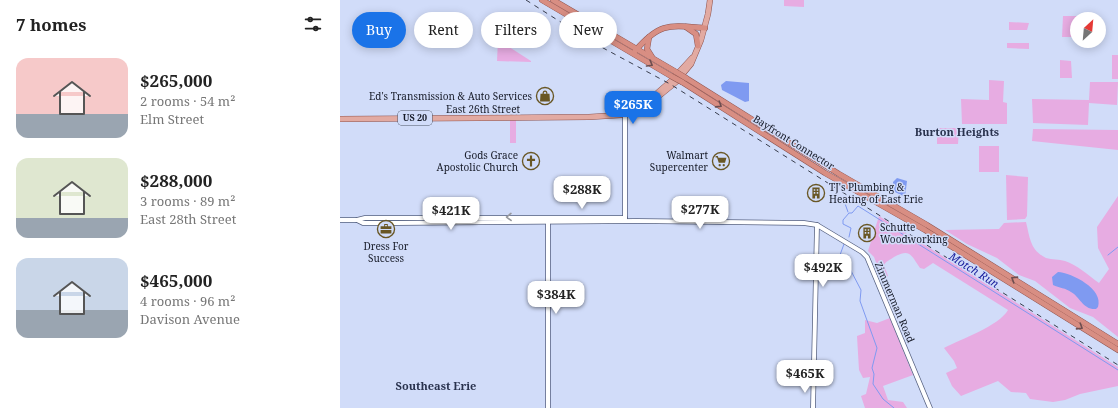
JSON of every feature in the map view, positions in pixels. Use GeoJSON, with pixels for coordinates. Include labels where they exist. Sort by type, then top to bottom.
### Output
{"type":"FeatureCollection","features":[{"type":"Feature","properties":{"kind":"highway","name":"Bayfront Connector"},"geometry":{"type":"LineString","coordinates":[[542,0],[635,51],[653,58],[685,84],[825,172],[925,230],[1118,350]]}},
{"type":"Feature","properties":{"kind":"highway","name":"Bayfront Connector"},"geometry":{"type":"LineString","coordinates":[[553,0],[670,72],[689,80],[838,174],[934,229],[1118,344]]}},
{"type":"Feature","properties":{"kind":"highway"},"geometry":{"type":"LineString","coordinates":[[635,51],[649,36],[663,28],[683,26],[705,28]]}},
{"type":"Feature","properties":{"kind":"highway"},"geometry":{"type":"LineString","coordinates":[[683,26],[696,34],[698,46]]}},
{"type":"Feature","properties":{"kind":"highway"},"geometry":{"type":"LineString","coordinates":[[649,36],[647,49],[653,58]]}},
{"type":"Feature","properties":{"kind":"main road","name":"US 20"},"geometry":{"type":"LineString","coordinates":[[625,113],[660,96],[676,82],[691,64],[705,28],[710,0]]}},
{"type":"Feature","properties":{"kind":"main road","name":"East 26th Street"},"geometry":{"type":"LineString","coordinates":[[340,119],[595,117],[619,116],[625,113]]}},
{"type":"Feature","properties":{"kind":"street"},"geometry":{"type":"LineString","coordinates":[[625,113],[625,220]]}},
{"type":"Feature","properties":{"kind":"street"},"geometry":{"type":"LineString","coordinates":[[548,217],[548,408]]}},
{"type":"Feature","properties":{"kind":"street"},"geometry":{"type":"LineString","coordinates":[[357,220],[365,218],[548,217],[804,223],[817,225],[813,408]]}},
{"type":"Feature","properties":{"kind":"street"},"geometry":{"type":"LineString","coordinates":[[340,220],[357,220],[370,223],[548,223],[625,220]]}},
{"type":"Feature","properties":{"kind":"street","name":"Zimmerman Road"},"geometry":{"type":"LineString","coordinates":[[817,225],[862,252],[867,257],[930,408]]}},
{"type":"Feature","properties":{"kind":"shaded area"},"geometry":{"type":"Polygon","coordinates":[[[784,0],[804,0],[804,7],[784,6],[784,0]]]}},
{"type":"Feature","properties":{"kind":"shaded area"},"geometry":{"type":"Polygon","coordinates":[[[1063,16],[1070,16],[1070,37],[1062,37],[1063,16]]]}},
{"type":"Feature","properties":{"kind":"shaded area"},"geometry":{"type":"Polygon","coordinates":[[[1009,22],[1029,23],[1027,30],[1009,30],[1009,22]]]}},
{"type":"Feature","properties":{"kind":"shaded area"},"geometry":{"type":"Polygon","coordinates":[[[1007,43],[1029,43],[1029,49],[1007,48],[1007,43]]]}},
{"type":"Feature","properties":{"kind":"shaded area"},"geometry":{"type":"Polygon","coordinates":[[[498,48],[511,48],[531,62],[497,61],[498,48]]]}},
{"type":"Feature","properties":{"kind":"shaded area"},"geometry":{"type":"Polygon","coordinates":[[[1112,55],[1118,55],[1118,79],[1112,79],[1112,55]]]}},
{"type":"Feature","properties":{"kind":"shaded area"},"geometry":{"type":"Polygon","coordinates":[[[1060,60],[1071,61],[1072,78],[1060,78],[1060,60]]]}},
{"type":"Feature","properties":{"kind":"shaded area"},"geometry":{"type":"Polygon","coordinates":[[[989,80],[1004,81],[1003,102],[1007,103],[1007,124],[962,124],[961,99],[989,100],[989,80]]]}},
{"type":"Feature","properties":{"kind":"shaded area"},"geometry":{"type":"Polygon","coordinates":[[[1090,82],[1118,82],[1117,105],[1089,103],[1088,125],[1033,123],[1032,99],[1089,100],[1090,82]]]}},
{"type":"Feature","properties":{"kind":"shaded area"},"geometry":{"type":"Polygon","coordinates":[[[510,120],[516,120],[516,143],[510,143],[510,120]]]}},
{"type":"Feature","properties":{"kind":"shaded area"},"geometry":{"type":"Polygon","coordinates":[[[937,128],[959,128],[958,144],[937,144],[937,128]]]}},
{"type":"Feature","properties":{"kind":"shaded area"},"geometry":{"type":"Polygon","coordinates":[[[1033,129],[1118,130],[1118,150],[1032,141],[1033,129]]]}},
{"type":"Feature","properties":{"kind":"shaded area"},"geometry":{"type":"Polygon","coordinates":[[[979,146],[999,146],[999,172],[979,172],[979,146]]]}},
{"type":"Feature","properties":{"kind":"shaded area"},"geometry":{"type":"Polygon","coordinates":[[[1006,175],[1028,177],[1027,216],[1025,219],[1007,220],[1006,175]]]}},
{"type":"Feature","properties":{"kind":"shaded area"},"geometry":{"type":"Polygon","coordinates":[[[1118,196],[1118,337],[1093,317],[1070,308],[1035,281],[1019,275],[997,258],[967,244],[945,230],[999,229],[1004,223],[1026,222],[1032,243],[1041,255],[1046,258],[1063,260],[1074,265],[1099,283],[1109,269],[1098,248],[1097,227],[1118,196]]]}},
{"type":"Feature","properties":{"kind":"shaded area"},"geometry":{"type":"Polygon","coordinates":[[[879,216],[1118,367],[1118,386],[1080,394],[1065,400],[1053,402],[1030,399],[1026,393],[1011,392],[998,381],[961,396],[952,386],[946,373],[957,368],[954,361],[944,348],[988,327],[1003,316],[1008,310],[933,263],[924,269],[920,268],[912,256],[907,253],[899,254],[886,262],[884,265],[888,276],[882,279],[874,257],[868,251],[879,216]]]}},
{"type":"Feature","properties":{"kind":"shaded area"},"geometry":{"type":"Polygon","coordinates":[[[890,318],[913,375],[883,386],[888,400],[903,402],[907,408],[865,408],[861,396],[866,394],[870,377],[863,378],[859,370],[857,336],[865,333],[865,320],[877,323],[890,318]]]}},
{"type":"Feature","properties":{"kind":"water"},"geometry":{"type":"Polygon","coordinates":[[[726,81],[749,83],[749,101],[745,102],[722,90],[721,85],[726,81]]]}},
{"type":"Feature","properties":{"kind":"water"},"geometry":{"type":"Polygon","coordinates":[[[897,178],[907,181],[905,197],[893,191],[893,182],[897,178]]]}},
{"type":"Feature","properties":{"kind":"water"},"geometry":{"type":"Polygon","coordinates":[[[1058,272],[1071,275],[1092,288],[1099,300],[1098,307],[1096,309],[1092,309],[1082,303],[1074,294],[1053,285],[1052,277],[1058,272]]]}},
{"type":"Feature","properties":{"kind":"waterway"},"geometry":{"type":"LineString","coordinates":[[843,198],[848,212]]}},
{"type":"Feature","properties":{"kind":"waterway","name":"Motch Run"},"geometry":{"type":"LineString","coordinates":[[849,237],[851,228],[843,224],[843,220],[858,206],[1118,370]]}},
{"type":"Feature","properties":{"kind":"waterway","name":"Motch Run"},"geometry":{"type":"LineString","coordinates":[[844,244],[840,255],[849,267],[861,290],[860,301],[877,348],[872,368],[874,374],[873,384],[883,399],[894,408]]}},
{"type":"Feature","properties":{"kind":"waterway"},"geometry":{"type":"LineString","coordinates":[[1108,255],[1118,247]]}},
{"type":"Feature","properties":{"kind":"railway"},"geometry":{"type":"LineString","coordinates":[[526,0],[592,42],[670,84],[1118,365]]}},
{"type":"Feature","properties":{"kind":"place","name":"Ed's Transmission & Auto Services"},"geometry":{"type":"Point","coordinates":[545,96]}},
{"type":"Feature","properties":{"kind":"place","name":"Gods Grace Apostolic Church"},"geometry":{"type":"Point","coordinates":[531,161]}},
{"type":"Feature","properties":{"kind":"place","name":"Walmart Supercenter"},"geometry":{"type":"Point","coordinates":[721,161]}},
{"type":"Feature","properties":{"kind":"place","name":"TJ's Plumbing & Heating of East Erie"},"geometry":{"type":"Point","coordinates":[816,193]}},
{"type":"Feature","properties":{"kind":"place","name":"Dress For Success"},"geometry":{"type":"Point","coordinates":[386,229]}},
{"type":"Feature","properties":{"kind":"place","name":"Schutte Woodworking"},"geometry":{"type":"Point","coordinates":[867,233]}},
{"type":"Feature","properties":{"kind":"district","name":"Burton Heights"},"geometry":{"type":"Point","coordinates":[957,132]}},
{"type":"Feature","properties":{"kind":"district","name":"Southeast Erie"},"geometry":{"type":"Point","coordinates":[436,386]}}]}
